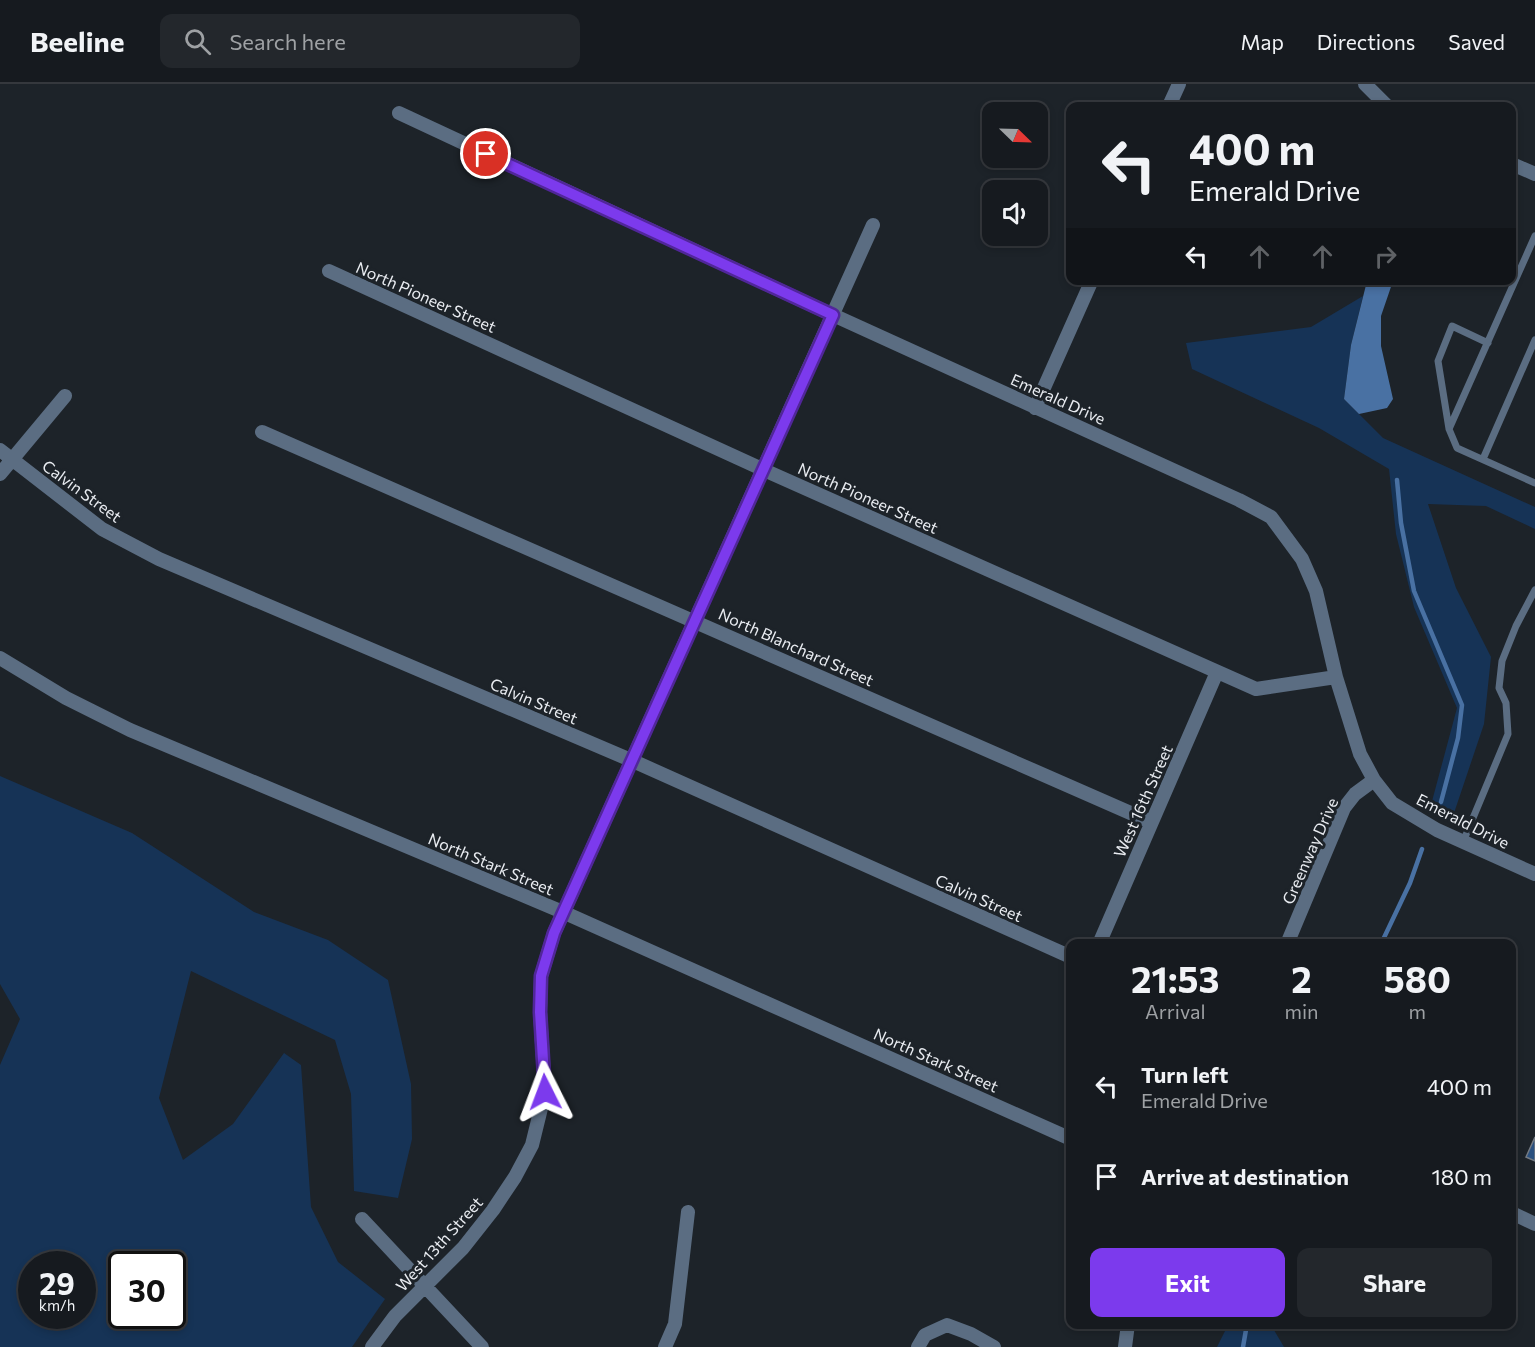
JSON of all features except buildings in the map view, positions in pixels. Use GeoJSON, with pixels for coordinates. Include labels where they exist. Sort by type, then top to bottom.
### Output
{"type":"FeatureCollection","features":[{"type":"Feature","properties":{"kind":"street"},"geometry":{"type":"LineString","coordinates":[[1171,102],[1179,84]]}},
{"type":"Feature","properties":{"kind":"street"},"geometry":{"type":"LineString","coordinates":[[1365,84],[1382,102]]}},
{"type":"Feature","properties":{"kind":"street","name":"Emerald Drive"},"geometry":{"type":"LineString","coordinates":[[399,113],[833,315],[1228,495],[1271,517],[1302,560],[1316,591],[1336,677],[1360,754],[1374,780],[1392,803],[1437,830],[1535,874]]}},
{"type":"Feature","properties":{"kind":"street"},"geometry":{"type":"LineString","coordinates":[[1516,166],[1535,174]]}},
{"type":"Feature","properties":{"kind":"street","name":"West 13th Street"},"geometry":{"type":"LineString","coordinates":[[372,1347],[395,1316],[463,1248],[493,1210],[515,1177],[532,1145],[545,1092],[540,1012],[541,976],[554,933],[565,913],[873,225]]}},
{"type":"Feature","properties":{"kind":"street","name":"North Pioneer Street"},"geometry":{"type":"LineString","coordinates":[[329,271],[764,470],[1256,689],[1336,677]]}},
{"type":"Feature","properties":{"kind":"street"},"geometry":{"type":"LineString","coordinates":[[1035,408],[1090,285]]}},
{"type":"Feature","properties":{"kind":"street"},"geometry":{"type":"LineString","coordinates":[[0,474],[65,396]]}},
{"type":"Feature","properties":{"kind":"street","name":"North Blanchard Street"},"geometry":{"type":"LineString","coordinates":[[262,432],[1150,822]]}},
{"type":"Feature","properties":{"kind":"street","name":"Calvin Street"},"geometry":{"type":"LineString","coordinates":[[0,450],[102,529],[159,559],[633,761],[1066,955]]}},
{"type":"Feature","properties":{"kind":"street","name":"North Stark Street"},"geometry":{"type":"LineString","coordinates":[[0,658],[66,698],[130,730],[565,913],[1066,1137]]}},
{"type":"Feature","properties":{"kind":"street","name":"West 16th Street"},"geometry":{"type":"LineString","coordinates":[[1101,939],[1217,672]]}},
{"type":"Feature","properties":{"kind":"street","name":"Greenway Drive"},"geometry":{"type":"LineString","coordinates":[[1289,939],[1344,808],[1355,794],[1374,780]]}},
{"type":"Feature","properties":{"kind":"street"},"geometry":{"type":"LineString","coordinates":[[665,1347],[675,1324],[688,1212]]}},
{"type":"Feature","properties":{"kind":"street"},"geometry":{"type":"LineString","coordinates":[[1516,1216],[1535,1224]]}},
{"type":"Feature","properties":{"kind":"street"},"geometry":{"type":"LineString","coordinates":[[362,1219],[482,1347]]}},
{"type":"Feature","properties":{"kind":"street"},"geometry":{"type":"LineString","coordinates":[[918,1347],[925,1335],[947,1325],[971,1334],[994,1347]]}},
{"type":"Feature","properties":{"kind":"street"},"geometry":{"type":"LineString","coordinates":[[1125,1347],[1127,1329]]}},
{"type":"Feature","properties":{"kind":"lane"},"geometry":{"type":"LineString","coordinates":[[1516,279],[1535,236]]}},
{"type":"Feature","properties":{"kind":"lane"},"geometry":{"type":"LineString","coordinates":[[1449,429],[1513,285]]}},
{"type":"Feature","properties":{"kind":"lane"},"geometry":{"type":"LineString","coordinates":[[1488,343],[1452,326],[1438,361],[1449,429],[1457,448],[1535,483]]}},
{"type":"Feature","properties":{"kind":"lane"},"geometry":{"type":"LineString","coordinates":[[1483,459],[1535,340]]}},
{"type":"Feature","properties":{"kind":"lane"},"geometry":{"type":"LineString","coordinates":[[1463,843],[1508,734],[1506,703],[1499,688],[1502,661],[1516,626],[1535,590]]}},
{"type":"Feature","properties":{"kind":"shaded area"},"geometry":{"type":"Polygon","coordinates":[[[1366,285],[1392,285],[1381,316],[1381,346],[1393,399],[1387,408],[1359,414],[1344,399],[1351,345],[1366,285]]]}},
{"type":"Feature","properties":{"kind":"shaded area"},"geometry":{"type":"Polygon","coordinates":[[[1363,296],[1351,345],[1344,399],[1383,438],[1535,507],[1535,529],[1486,506],[1428,504],[1456,588],[1491,657],[1484,724],[1454,813],[1431,805],[1457,708],[1414,607],[1396,534],[1389,469],[1319,428],[1192,369],[1186,343],[1311,327],[1363,296]]]}},
{"type":"Feature","properties":{"kind":"shaded area"},"geometry":{"type":"Polygon","coordinates":[[[0,776],[132,833],[254,912],[328,940],[388,980],[411,1084],[412,1139],[398,1198],[354,1191],[351,1094],[335,1040],[191,971],[159,1098],[183,1160],[233,1124],[284,1053],[301,1065],[311,1207],[338,1262],[385,1299],[352,1347],[0,1347],[0,1065],[20,1019],[0,984],[0,776]]]}},
{"type":"Feature","properties":{"kind":"shaded area"},"geometry":{"type":"Polygon","coordinates":[[[1226,1329],[1273,1329],[1284,1347],[1217,1347],[1226,1329]]]}},
{"type":"Feature","properties":{"kind":"waterway"},"geometry":{"type":"LineString","coordinates":[[1397,480],[1401,523],[1414,591],[1462,705],[1458,738],[1441,802]]}},
{"type":"Feature","properties":{"kind":"waterway"},"geometry":{"type":"LineString","coordinates":[[1383,939],[1410,883],[1422,849]]}},
{"type":"Feature","properties":{"kind":"waterway"},"geometry":{"type":"LineString","coordinates":[[1243,1347],[1246,1329]]}},
{"type":"Feature","properties":{"kind":"route"},"geometry":{"type":"LineString","coordinates":[[486,154],[833,315],[554,933],[541,976],[540,1012],[545,1092]]}}]}
